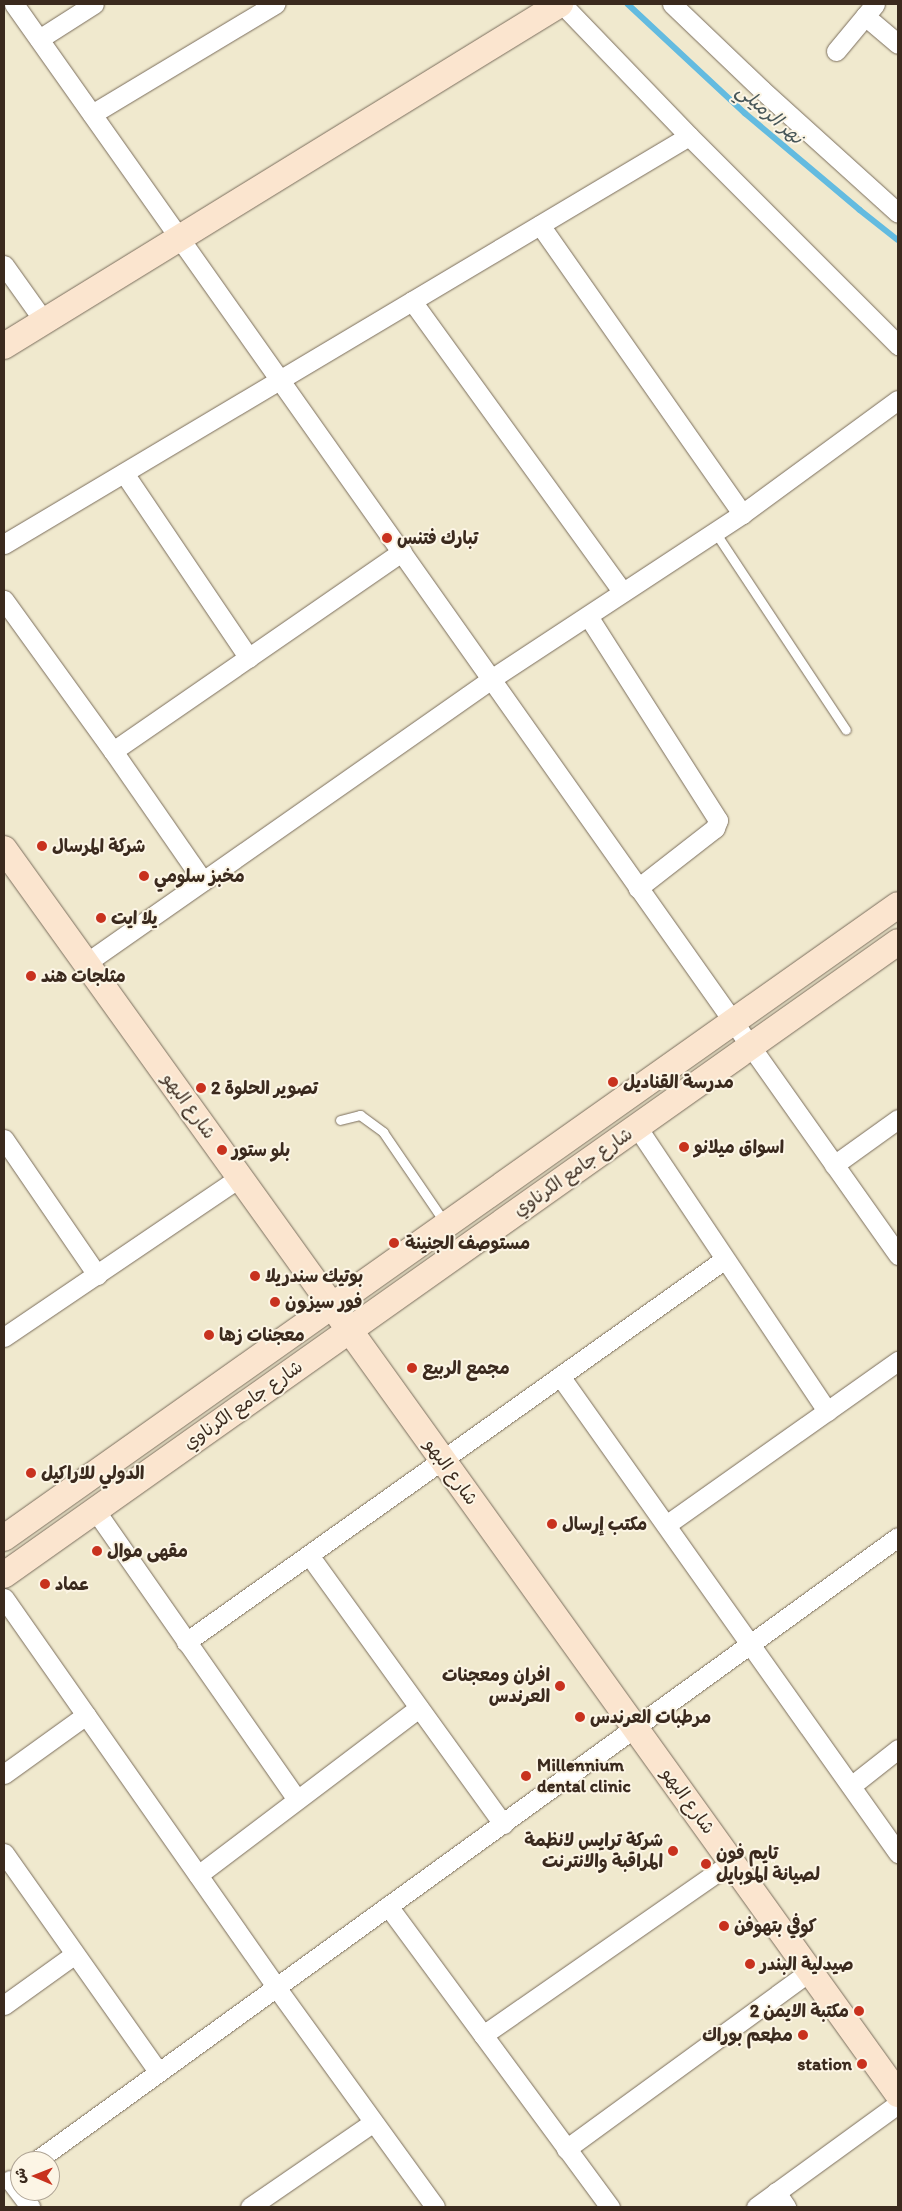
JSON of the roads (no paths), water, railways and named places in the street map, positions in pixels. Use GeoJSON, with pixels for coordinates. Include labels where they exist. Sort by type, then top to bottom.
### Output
{"type":"FeatureCollection","features":[{"type":"Feature","properties":{"kind":"street"},"geometry":{"type":"LineString","coordinates":[[14,4],[898,1255]]}},
{"type":"Feature","properties":{"kind":"street"},"geometry":{"type":"LineString","coordinates":[[39,39],[94,4]]}},
{"type":"Feature","properties":{"kind":"street"},"geometry":{"type":"LineString","coordinates":[[92,114],[275,4]]}},
{"type":"Feature","properties":{"kind":"street"},"geometry":{"type":"LineString","coordinates":[[4,346],[561,4],[689,136],[898,345]]}},
{"type":"Feature","properties":{"kind":"street"},"geometry":{"type":"LineString","coordinates":[[672,4],[762,90],[898,213]]}},
{"type":"Feature","properties":{"kind":"street"},"geometry":{"type":"LineString","coordinates":[[836,51],[870,10],[898,44]]}},
{"type":"Feature","properties":{"kind":"street"},"geometry":{"type":"LineString","coordinates":[[4,544],[689,136]]}},
{"type":"Feature","properties":{"kind":"street"},"geometry":{"type":"LineString","coordinates":[[540,225],[742,514]]}},
{"type":"Feature","properties":{"kind":"street"},"geometry":{"type":"LineString","coordinates":[[4,265],[44,321]]}},
{"type":"Feature","properties":{"kind":"street"},"geometry":{"type":"LineString","coordinates":[[412,301],[623,592]]}},
{"type":"Feature","properties":{"kind":"street"},"geometry":{"type":"LineString","coordinates":[[86,963],[491,679],[742,514],[898,400]]}},
{"type":"Feature","properties":{"kind":"street"},"geometry":{"type":"LineString","coordinates":[[124,473],[249,658]]}},
{"type":"Feature","properties":{"kind":"street"},"geometry":{"type":"LineString","coordinates":[[113,751],[402,552]]}},
{"type":"Feature","properties":{"kind":"street"},"geometry":{"type":"LineString","coordinates":[[4,600],[113,751],[203,881]]}},
{"type":"Feature","properties":{"kind":"street"},"geometry":{"type":"LineString","coordinates":[[588,616],[718,820],[715,828],[638,888]]}},
{"type":"Feature","properties":{"kind":"street","name":"شارع البهو"},"geometry":{"type":"LineString","coordinates":[[4,849],[898,2094]]}},
{"type":"Feature","properties":{"kind":"street","name":"شارع جامع الكرناوي"},"geometry":{"type":"LineString","coordinates":[[4,1538],[898,905]]}},
{"type":"Feature","properties":{"kind":"street","name":"شارع جامع الكرناوي"},"geometry":{"type":"LineString","coordinates":[[4,1575],[898,942]]}},
{"type":"Feature","properties":{"kind":"street"},"geometry":{"type":"LineString","coordinates":[[834,1165],[898,1119]]}},
{"type":"Feature","properties":{"kind":"street"},"geometry":{"type":"LineString","coordinates":[[637,1127],[827,1411]]}},
{"type":"Feature","properties":{"kind":"street"},"geometry":{"type":"LineString","coordinates":[[4,1139],[97,1276]]}},
{"type":"Feature","properties":{"kind":"street"},"geometry":{"type":"LineString","coordinates":[[4,1337],[97,1276],[240,1177]]}},
{"type":"Feature","properties":{"kind":"street"},"geometry":{"type":"LineString","coordinates":[[186,1642],[725,1259]]}},
{"type":"Feature","properties":{"kind":"street"},"geometry":{"type":"LineString","coordinates":[[666,1526],[898,1361]]}},
{"type":"Feature","properties":{"kind":"street"},"geometry":{"type":"LineString","coordinates":[[560,1376],[898,1853]]}},
{"type":"Feature","properties":{"kind":"street"},"geometry":{"type":"LineString","coordinates":[[95,1510],[296,1800]]}},
{"type":"Feature","properties":{"kind":"street"},"geometry":{"type":"LineString","coordinates":[[50,2151],[898,1537]]}},
{"type":"Feature","properties":{"kind":"street"},"geometry":{"type":"LineString","coordinates":[[308,1555],[502,1824]]}},
{"type":"Feature","properties":{"kind":"street"},"geometry":{"type":"LineString","coordinates":[[4,1598],[276,1988],[372,2123],[435,2207]]}},
{"type":"Feature","properties":{"kind":"street"},"geometry":{"type":"LineString","coordinates":[[198,1875],[419,1708]]}},
{"type":"Feature","properties":{"kind":"street"},"geometry":{"type":"LineString","coordinates":[[4,1774],[86,1715]]}},
{"type":"Feature","properties":{"kind":"street"},"geometry":{"type":"LineString","coordinates":[[851,1786],[898,1749]]}},
{"type":"Feature","properties":{"kind":"street"},"geometry":{"type":"LineString","coordinates":[[4,1853],[158,2071]]}},
{"type":"Feature","properties":{"kind":"street"},"geometry":{"type":"LineString","coordinates":[[483,2035],[732,1862]]}},
{"type":"Feature","properties":{"kind":"street"},"geometry":{"type":"LineString","coordinates":[[388,1906],[610,2207]]}},
{"type":"Feature","properties":{"kind":"street"},"geometry":{"type":"LineString","coordinates":[[4,2005],[75,1954]]}},
{"type":"Feature","properties":{"kind":"street"},"geometry":{"type":"LineString","coordinates":[[566,2149],[810,1971]]}},
{"type":"Feature","properties":{"kind":"street"},"geometry":{"type":"LineString","coordinates":[[756,2207],[781,2200],[898,2104]]}},
{"type":"Feature","properties":{"kind":"street"},"geometry":{"type":"LineString","coordinates":[[250,2207],[372,2123]]}},
{"type":"Feature","properties":{"kind":"lane"},"geometry":{"type":"LineString","coordinates":[[715,532],[846,730]]}},
{"type":"Feature","properties":{"kind":"lane"},"geometry":{"type":"LineString","coordinates":[[340,1120],[360,1114],[383,1132],[446,1225]]}},
{"type":"Feature","properties":{"kind":"waterway","name":"نهر الرميلي"},"geometry":{"type":"LineString","coordinates":[[628,4],[745,113],[898,240]]}},
{"type":"Feature","properties":{"kind":"place","name":"تبارك فتنس"},"geometry":{"type":"Point","coordinates":[387,538]}},
{"type":"Feature","properties":{"kind":"place","name":"شركة المرسال"},"geometry":{"type":"Point","coordinates":[42,846]}},
{"type":"Feature","properties":{"kind":"place","name":"مخبز سلومي"},"geometry":{"type":"Point","coordinates":[144,876]}},
{"type":"Feature","properties":{"kind":"place","name":"يلا ايت"},"geometry":{"type":"Point","coordinates":[101,918]}},
{"type":"Feature","properties":{"kind":"place","name":"مثلجات هند"},"geometry":{"type":"Point","coordinates":[31,976]}},
{"type":"Feature","properties":{"kind":"place","name":"مدرسة القناديل"},"geometry":{"type":"Point","coordinates":[613,1082]}},
{"type":"Feature","properties":{"kind":"place","name":"تصوير الحلوة 2"},"geometry":{"type":"Point","coordinates":[201,1088]}},
{"type":"Feature","properties":{"kind":"place","name":"اسواق ميلانو"},"geometry":{"type":"Point","coordinates":[684,1147]}},
{"type":"Feature","properties":{"kind":"place","name":"بلو ستور"},"geometry":{"type":"Point","coordinates":[222,1150]}},
{"type":"Feature","properties":{"kind":"place","name":"مستوصف الجنينة"},"geometry":{"type":"Point","coordinates":[394,1243]}},
{"type":"Feature","properties":{"kind":"place","name":"بوتيك سندريلا"},"geometry":{"type":"Point","coordinates":[255,1276]}},
{"type":"Feature","properties":{"kind":"place","name":"فور سيزون"},"geometry":{"type":"Point","coordinates":[275,1302]}},
{"type":"Feature","properties":{"kind":"place","name":"معجنات زها"},"geometry":{"type":"Point","coordinates":[209,1335]}},
{"type":"Feature","properties":{"kind":"place","name":"مجمع الربيع"},"geometry":{"type":"Point","coordinates":[412,1368]}},
{"type":"Feature","properties":{"kind":"place","name":"الدولي للاراكيل"},"geometry":{"type":"Point","coordinates":[31,1473]}},
{"type":"Feature","properties":{"kind":"place","name":"مكتب إرسال"},"geometry":{"type":"Point","coordinates":[552,1524]}},
{"type":"Feature","properties":{"kind":"place","name":"مقهى موال"},"geometry":{"type":"Point","coordinates":[97,1551]}},
{"type":"Feature","properties":{"kind":"place","name":"عماد"},"geometry":{"type":"Point","coordinates":[45,1584]}},
{"type":"Feature","properties":{"kind":"place","name":"افران ومعجنات العرندس"},"geometry":{"type":"Point","coordinates":[560,1686]}},
{"type":"Feature","properties":{"kind":"place","name":"مرطبات العرندس"},"geometry":{"type":"Point","coordinates":[580,1717]}},
{"type":"Feature","properties":{"kind":"place","name":"Millennium dental clinic"},"geometry":{"type":"Point","coordinates":[526,1776]}},
{"type":"Feature","properties":{"kind":"place","name":"شركة ترايس لانظمة المراقبة والانترنت"},"geometry":{"type":"Point","coordinates":[673,1851]}},
{"type":"Feature","properties":{"kind":"place","name":"تايم فون لصيانة الموبايل"},"geometry":{"type":"Point","coordinates":[706,1864]}},
{"type":"Feature","properties":{"kind":"place","name":"كوفي بتهوفن"},"geometry":{"type":"Point","coordinates":[724,1926]}},
{"type":"Feature","properties":{"kind":"place","name":"صيدلية البندر"},"geometry":{"type":"Point","coordinates":[750,1964]}},
{"type":"Feature","properties":{"kind":"place","name":"مكتبة الايمن 2"},"geometry":{"type":"Point","coordinates":[859,2011]}},
{"type":"Feature","properties":{"kind":"place","name":"مطعم بوراك"},"geometry":{"type":"Point","coordinates":[803,2035]}},
{"type":"Feature","properties":{"kind":"place","name":"station"},"geometry":{"type":"Point","coordinates":[862,2064]}}]}
